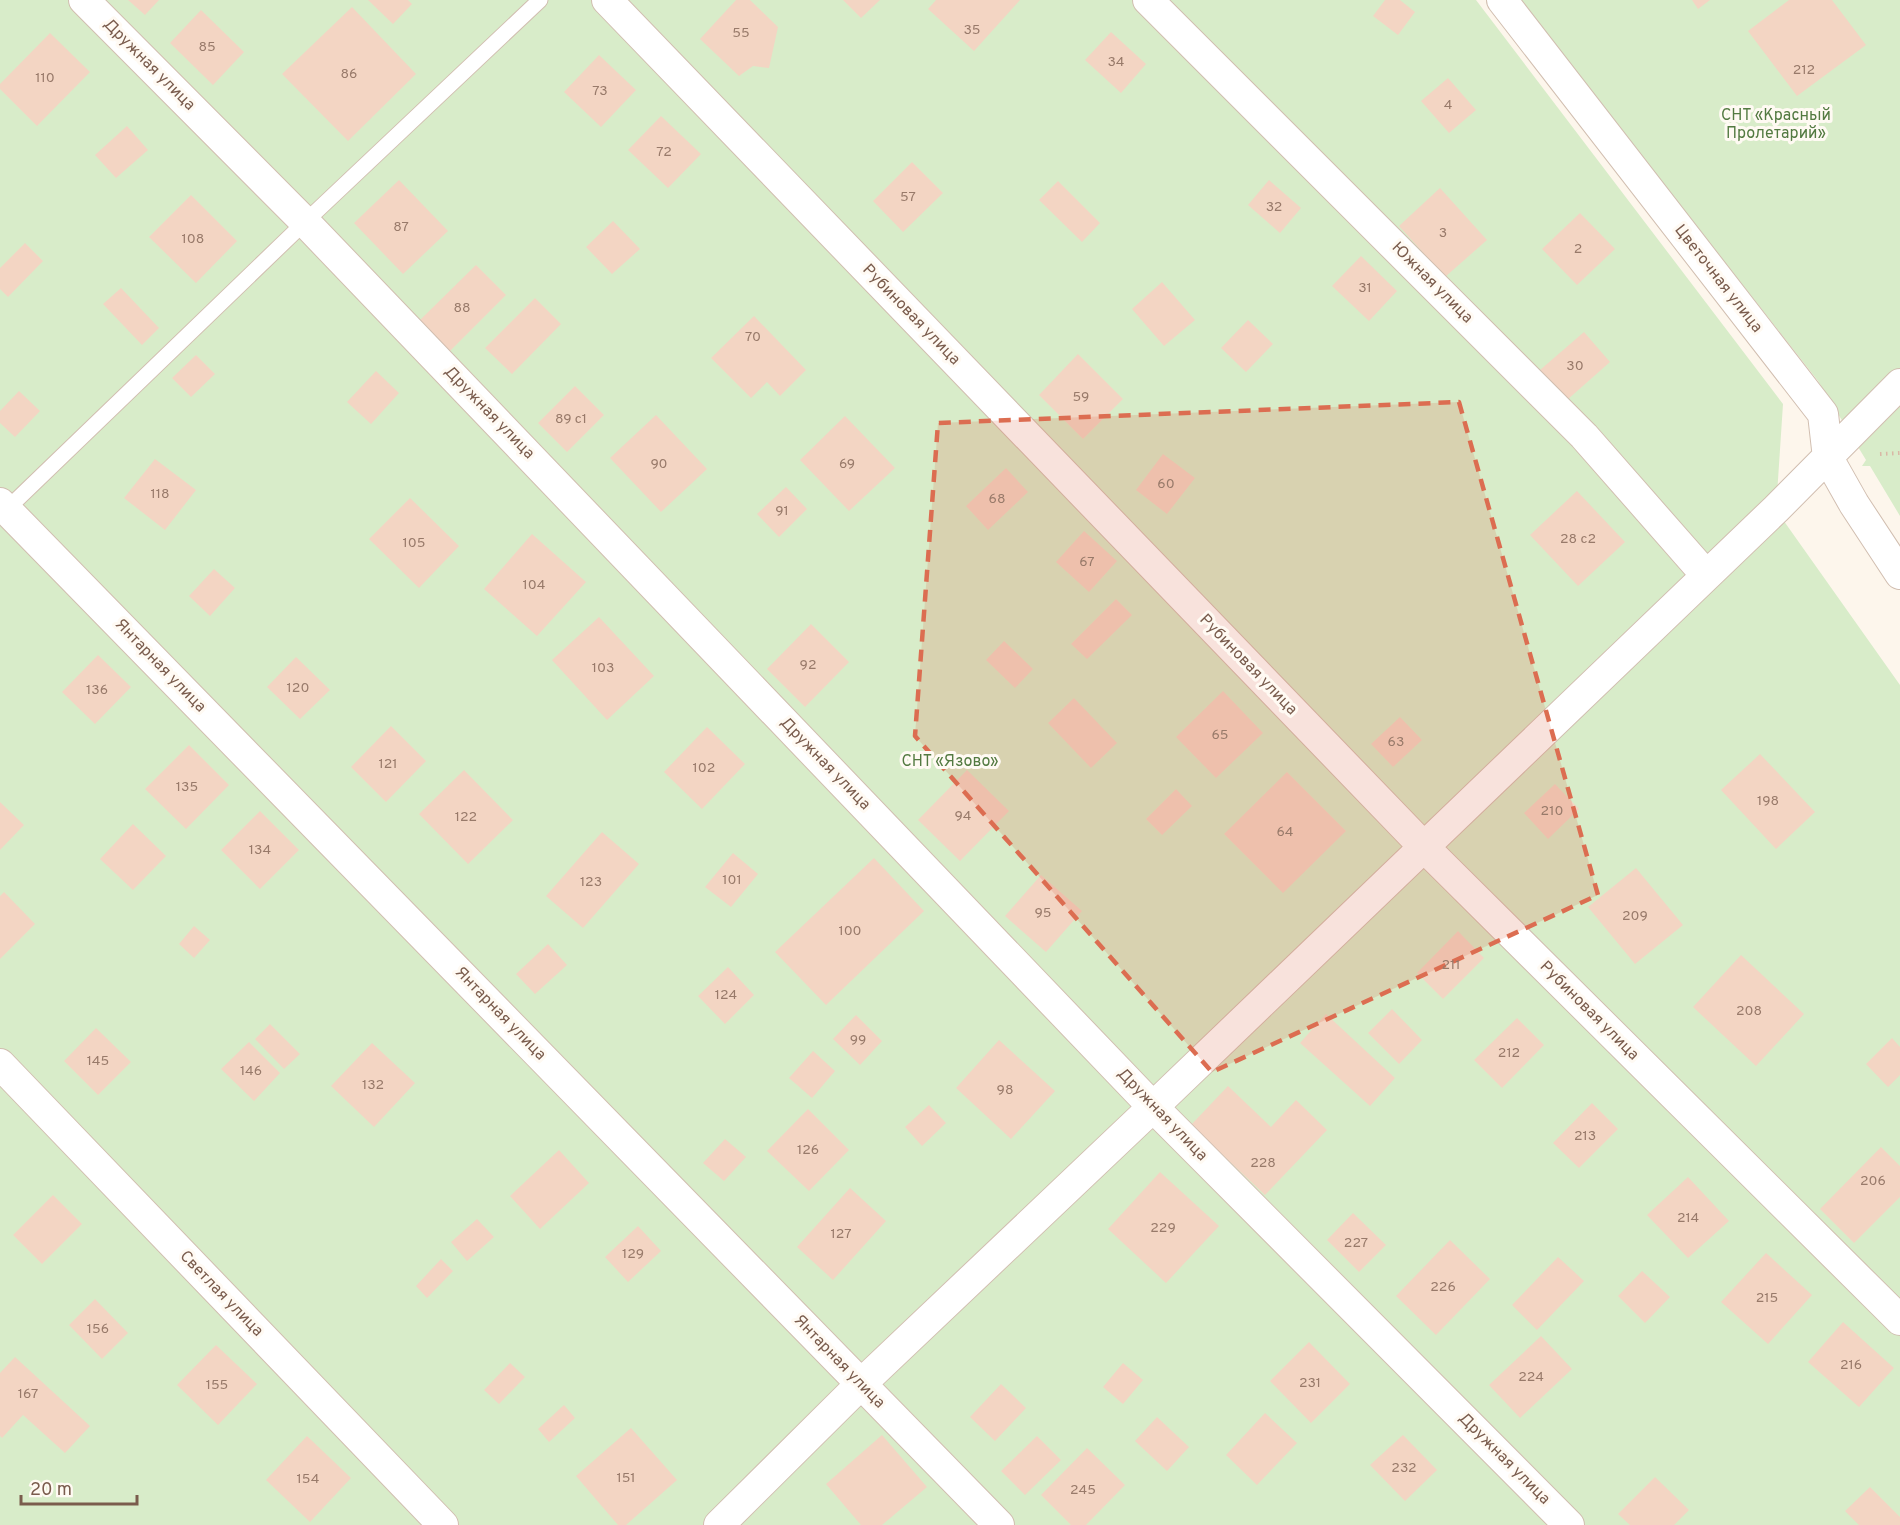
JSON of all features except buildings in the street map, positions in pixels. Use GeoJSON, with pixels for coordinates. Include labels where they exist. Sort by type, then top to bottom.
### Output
{"type":"FeatureCollection","features":[{"type":"Feature","properties":{"kind":"street","name":"Дружная улица"},"geometry":{"type":"LineString","coordinates":[[84,0],[305,222],[1153,1107],[1569,1525]]}},
{"type":"Feature","properties":{"kind":"street","name":"Рубиновая улица"},"geometry":{"type":"LineString","coordinates":[[607,0],[1424,847],[1900,1320]]}},
{"type":"Feature","properties":{"kind":"street","name":"Южная улица"},"geometry":{"type":"LineString","coordinates":[[1148,0],[1584,436],[1706,575]]}},
{"type":"Feature","properties":{"kind":"street","name":"Цветочная улица"},"geometry":{"type":"LineString","coordinates":[[1502,0],[1823,414],[1828,458],[1854,504],[1900,574]]}},
{"type":"Feature","properties":{"kind":"street"},"geometry":{"type":"LineString","coordinates":[[719,1525],[861,1384],[1153,1107],[1828,458],[1900,384]]}},
{"type":"Feature","properties":{"kind":"street","name":"Янтарная улица"},"geometry":{"type":"LineString","coordinates":[[2,510],[999,1525]]}},
{"type":"Feature","properties":{"kind":"street","name":"Светлая улица"},"geometry":{"type":"LineString","coordinates":[[0,1064],[442,1525]]}},
{"type":"Feature","properties":{"kind":"lane"},"geometry":{"type":"LineString","coordinates":[[2,510],[540,0]]}},
{"type":"Feature","properties":{"kind":"highlighted area"},"geometry":{"type":"Polygon","coordinates":[[[1459,402],[1598,895],[1212,1072],[915,736],[938,423],[1459,402]]]}},
{"type":"Feature","properties":{"kind":"green space","name":"СНТ «Язово»"},"geometry":{"type":"Polygon","coordinates":[[[0,0],[1476,0],[1783,404],[1776,510],[1900,685],[1900,1525],[0,1525],[0,0]]]}},
{"type":"Feature","properties":{"kind":"green space","name":"СНТ «Красный Пролетарий»"},"geometry":{"type":"Polygon","coordinates":[[[1519,0],[1900,0],[1900,516],[1870,466],[1862,466],[1866,460],[1818,381],[1519,0]]]}}]}
